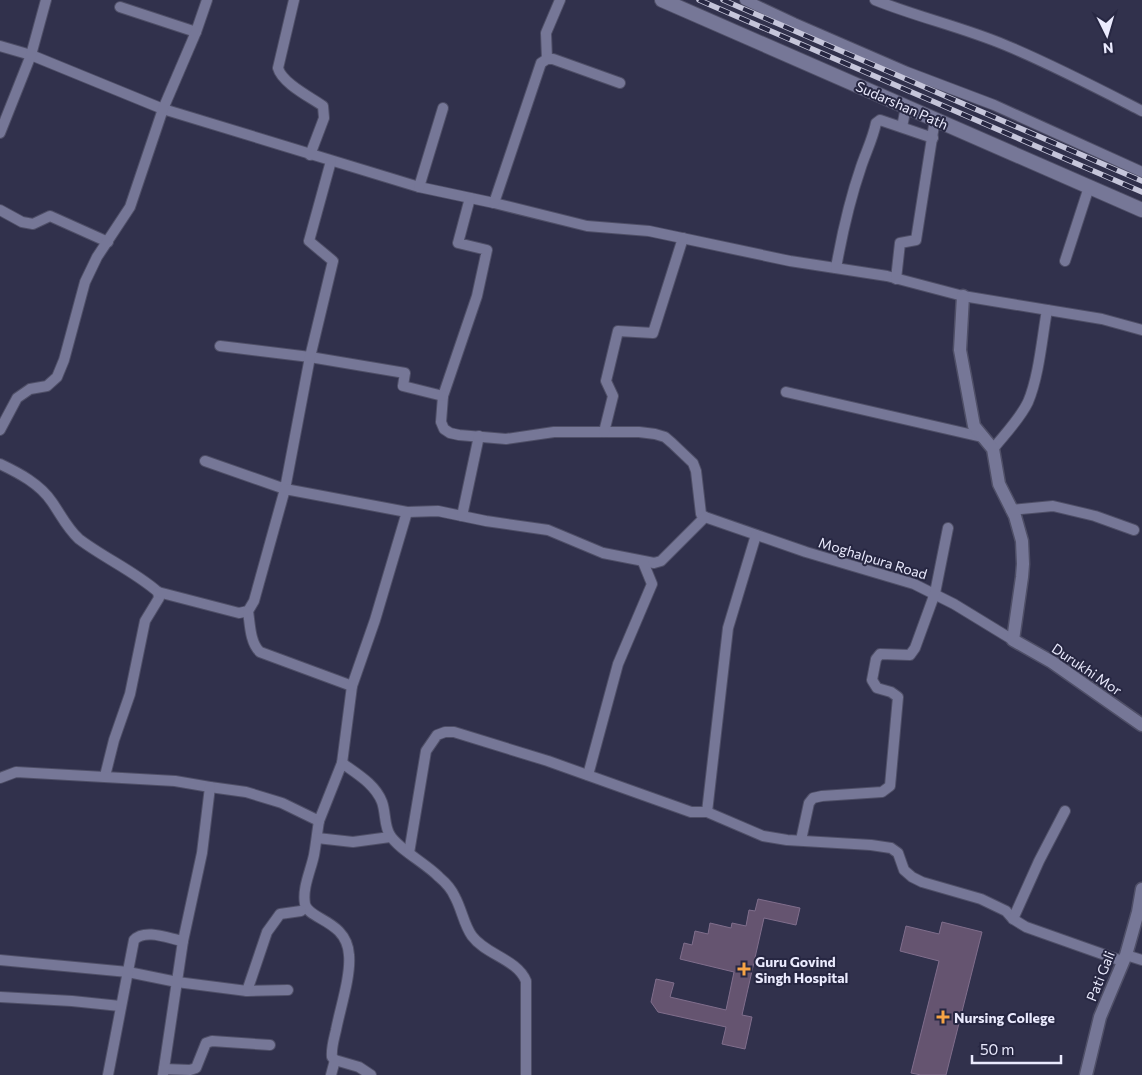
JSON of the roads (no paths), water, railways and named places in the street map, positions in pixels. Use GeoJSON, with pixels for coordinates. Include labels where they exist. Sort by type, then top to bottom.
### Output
{"type":"FeatureCollection","features":[{"type":"Feature","properties":{"kind":"main road","name":"Sudarshan Path"},"geometry":{"type":"LineString","coordinates":[[662,0],[1142,210]]}},
{"type":"Feature","properties":{"kind":"street"},"geometry":{"type":"LineString","coordinates":[[0,133],[31,55],[46,0]]}},
{"type":"Feature","properties":{"kind":"street"},"geometry":{"type":"LineString","coordinates":[[0,430],[13,404],[23,392],[48,386],[57,377],[64,360],[85,282],[130,207],[163,109],[196,32],[207,0]]}},
{"type":"Feature","properties":{"kind":"street"},"geometry":{"type":"LineString","coordinates":[[294,0],[278,68],[279,72],[293,86],[322,106],[324,118],[310,155]]}},
{"type":"Feature","properties":{"kind":"street"},"geometry":{"type":"LineString","coordinates":[[546,59],[546,33],[560,0]]}},
{"type":"Feature","properties":{"kind":"street"},"geometry":{"type":"LineString","coordinates":[[745,0],[907,72],[994,105],[1142,172]]}},
{"type":"Feature","properties":{"kind":"street"},"geometry":{"type":"LineString","coordinates":[[875,0],[915,15],[966,30],[1006,46],[1142,111]]}},
{"type":"Feature","properties":{"kind":"street"},"geometry":{"type":"LineString","coordinates":[[120,7],[196,32]]}},
{"type":"Feature","properties":{"kind":"street"},"geometry":{"type":"LineString","coordinates":[[0,46],[31,55],[163,109],[419,187],[587,226],[649,231],[790,261],[896,279],[962,296],[1102,319],[1142,330]]}},
{"type":"Feature","properties":{"kind":"street"},"geometry":{"type":"LineString","coordinates":[[494,203],[541,63],[546,59],[553,59],[620,83]]}},
{"type":"Feature","properties":{"kind":"street"},"geometry":{"type":"LineString","coordinates":[[902,128],[906,107]]}},
{"type":"Feature","properties":{"kind":"street"},"geometry":{"type":"LineString","coordinates":[[419,187],[443,108]]}},
{"type":"Feature","properties":{"kind":"street"},"geometry":{"type":"LineString","coordinates":[[896,279],[900,243],[916,240],[935,119]]}},
{"type":"Feature","properties":{"kind":"street"},"geometry":{"type":"LineString","coordinates":[[836,268],[842,233],[876,123],[880,120],[932,138]]}},
{"type":"Feature","properties":{"kind":"street"},"geometry":{"type":"LineString","coordinates":[[331,161],[309,241],[333,261],[310,357],[285,490],[254,601],[248,611],[253,640],[260,652],[352,686]]}},
{"type":"Feature","properties":{"kind":"street"},"geometry":{"type":"LineString","coordinates":[[1065,261],[1089,186]]}},
{"type":"Feature","properties":{"kind":"street"},"geometry":{"type":"LineString","coordinates":[[205,461],[285,490],[407,512],[438,511],[486,521],[548,530],[603,553],[643,562],[654,563],[661,561],[705,517],[702,514],[700,505],[696,470],[693,463],[665,437],[639,432],[554,432],[506,439],[459,435],[444,429],[441,422],[443,396],[477,296],[487,250],[458,243],[470,198]]}},
{"type":"Feature","properties":{"kind":"street"},"geometry":{"type":"LineString","coordinates":[[0,210],[22,222],[33,224],[50,216],[108,242]]}},
{"type":"Feature","properties":{"kind":"street"},"geometry":{"type":"LineString","coordinates":[[604,432],[613,396],[606,381],[618,331],[653,334],[683,238]]}},
{"type":"Feature","properties":{"kind":"street"},"geometry":{"type":"LineString","coordinates":[[962,296],[960,350],[974,426],[993,449],[999,484],[1015,516],[1022,541],[1023,564],[1013,640]]}},
{"type":"Feature","properties":{"kind":"street"},"geometry":{"type":"LineString","coordinates":[[993,449],[1023,411],[1028,401],[1040,352],[1047,310]]}},
{"type":"Feature","properties":{"kind":"street"},"geometry":{"type":"LineString","coordinates":[[220,346],[310,357],[405,373],[402,386],[443,396]]}},
{"type":"Feature","properties":{"kind":"street"},"geometry":{"type":"LineString","coordinates":[[786,392],[982,437]]}},
{"type":"Feature","properties":{"kind":"street"},"geometry":{"type":"LineString","coordinates":[[462,516],[479,436]]}},
{"type":"Feature","properties":{"kind":"street"},"geometry":{"type":"LineString","coordinates":[[0,464],[16,471],[34,483],[52,501],[66,526],[78,538],[158,592],[239,613],[248,611]]}},
{"type":"Feature","properties":{"kind":"street"},"geometry":{"type":"LineString","coordinates":[[1011,510],[1053,506],[1095,516],[1134,530]]}},
{"type":"Feature","properties":{"kind":"street"},"geometry":{"type":"LineString","coordinates":[[371,1075],[359,1067],[335,1060],[332,1057],[350,962],[349,947],[344,935],[322,918],[307,910],[304,895],[319,821],[342,763],[352,686],[375,620],[407,512]]}},
{"type":"Feature","properties":{"kind":"street","name":"Moghalpura Road"},"geometry":{"type":"LineString","coordinates":[[705,517],[806,552],[914,584],[935,593],[1013,640]]}},
{"type":"Feature","properties":{"kind":"street"},"geometry":{"type":"LineString","coordinates":[[801,840],[809,803],[813,798],[882,792],[890,786],[898,697],[891,692],[877,688],[872,680],[876,659],[880,654],[910,655],[915,648],[935,593],[948,528]]}},
{"type":"Feature","properties":{"kind":"street"},"geometry":{"type":"LineString","coordinates":[[707,812],[728,628],[756,535]]}},
{"type":"Feature","properties":{"kind":"street"},"geometry":{"type":"LineString","coordinates":[[588,775],[618,664],[652,584],[643,562]]}},
{"type":"Feature","properties":{"kind":"street"},"geometry":{"type":"LineString","coordinates":[[105,776],[114,740],[130,694],[145,622],[159,598],[158,592]]}},
{"type":"Feature","properties":{"kind":"street","name":"Durukhi Mor"},"geometry":{"type":"LineString","coordinates":[[1013,640],[1052,662],[1142,725]]}},
{"type":"Feature","properties":{"kind":"street"},"geometry":{"type":"LineString","coordinates":[[409,852],[426,752],[437,735],[454,732],[588,775],[691,812],[707,812],[756,834],[891,848],[898,853],[904,870],[922,882],[980,899],[1006,911],[1013,919],[1026,927],[1124,958],[1142,960]]}},
{"type":"Feature","properties":{"kind":"street"},"geometry":{"type":"LineString","coordinates":[[342,763],[366,780],[374,789],[382,802],[390,837],[439,876],[455,896],[468,930],[474,938],[524,974],[526,981],[526,1075]]}},
{"type":"Feature","properties":{"kind":"street"},"geometry":{"type":"LineString","coordinates":[[0,778],[16,772],[175,780],[262,796],[282,803],[319,821]]}},
{"type":"Feature","properties":{"kind":"street"},"geometry":{"type":"LineString","coordinates":[[210,787],[202,853],[183,941],[163,1072],[196,1068],[206,1043],[212,1041],[270,1044]]}},
{"type":"Feature","properties":{"kind":"street"},"geometry":{"type":"LineString","coordinates":[[1013,919],[1039,861],[1065,812]]}},
{"type":"Feature","properties":{"kind":"street"},"geometry":{"type":"LineString","coordinates":[[317,838],[353,842],[390,837]]}},
{"type":"Feature","properties":{"kind":"street","name":"Pati Gali"},"geometry":{"type":"LineString","coordinates":[[1086,1075],[1100,1017],[1124,958],[1138,912],[1142,889]]}},
{"type":"Feature","properties":{"kind":"street"},"geometry":{"type":"LineString","coordinates":[[247,991],[267,932],[280,914],[301,911]]}},
{"type":"Feature","properties":{"kind":"street"},"geometry":{"type":"LineString","coordinates":[[108,1075],[134,940],[138,936],[145,934],[183,941]]}},
{"type":"Feature","properties":{"kind":"street"},"geometry":{"type":"LineString","coordinates":[[0,960],[128,972],[177,982],[247,991],[288,990]]}},
{"type":"Feature","properties":{"kind":"street"},"geometry":{"type":"LineString","coordinates":[[0,997],[120,1006]]}},
{"type":"Feature","properties":{"kind":"street"},"geometry":{"type":"LineString","coordinates":[[331,1075],[335,1060]]}},
{"type":"Feature","properties":{"kind":"railway"},"geometry":{"type":"LineString","coordinates":[[699,0],[1142,192]]}},
{"type":"Feature","properties":{"kind":"railway"},"geometry":{"type":"LineString","coordinates":[[723,0],[1142,181]]}},
{"type":"Feature","properties":{"kind":"place","name":"Guru Govind Singh Hospital"},"geometry":{"type":"Point","coordinates":[744,969]}},
{"type":"Feature","properties":{"kind":"place","name":"Nursing College"},"geometry":{"type":"Point","coordinates":[943,1017]}}]}
